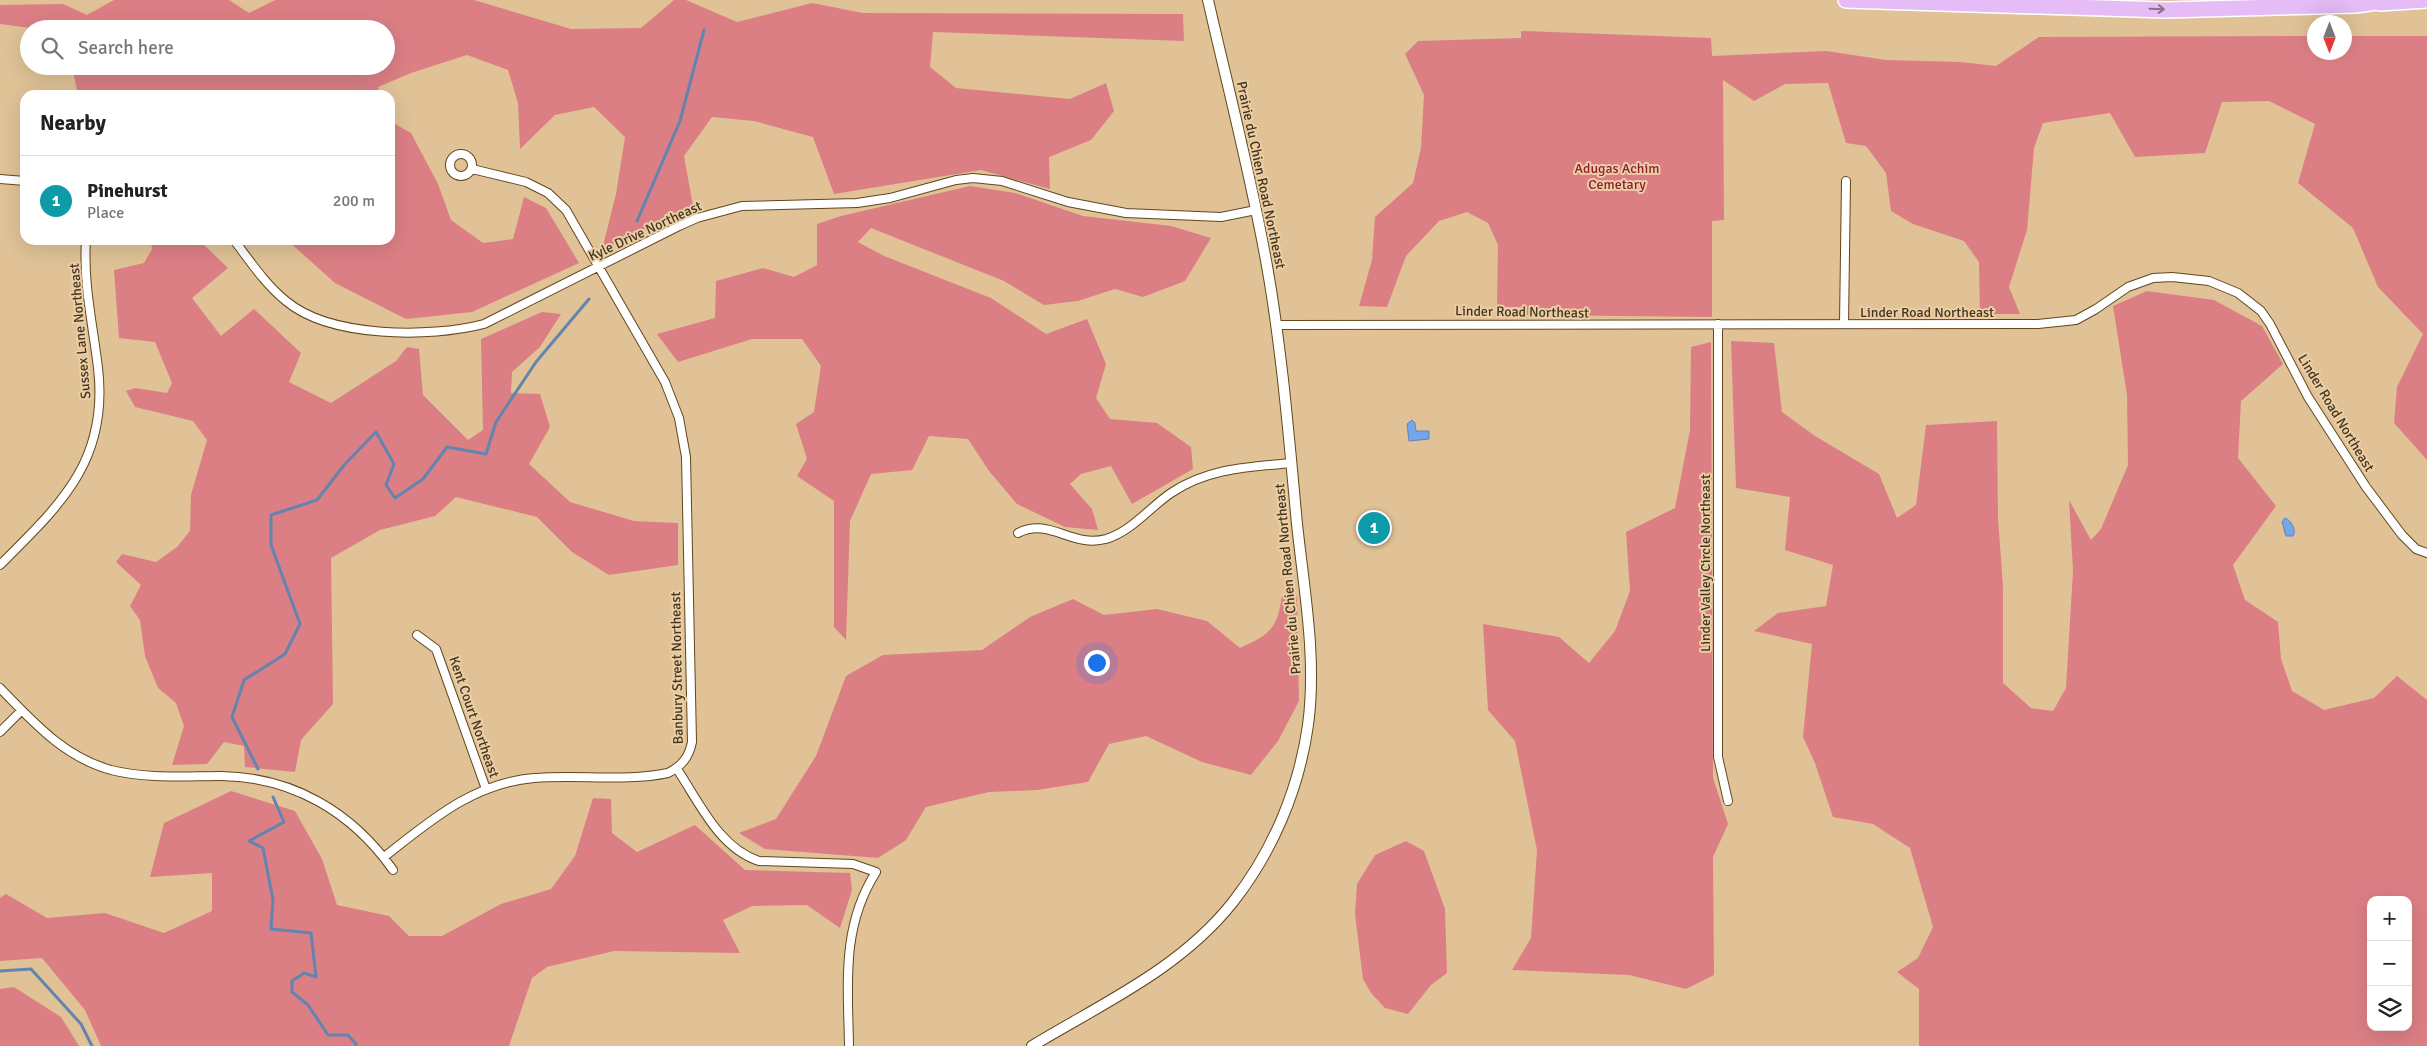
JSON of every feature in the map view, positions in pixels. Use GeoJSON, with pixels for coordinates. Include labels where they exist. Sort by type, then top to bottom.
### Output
{"type":"FeatureCollection","features":[{"type":"Feature","properties":{"kind":"highway"},"geometry":{"type":"LineString","coordinates":[[1846,0],[2166,10],[2356,5],[2427,0]]}},
{"type":"Feature","properties":{"kind":"highway"},"geometry":{"type":"LineString","coordinates":[[2356,5],[2390,0]]}},
{"type":"Feature","properties":{"kind":"street","name":"Prairie du Chien Road Northeast"},"geometry":{"type":"LineString","coordinates":[[1032,1046],[1139,985],[1194,943],[1222,914],[1246,884],[1279,826],[1292,794],[1303,754],[1311,684],[1292,464],[1276,325],[1256,210],[1208,0]]}},
{"type":"Feature","properties":{"kind":"street","name":"Banbury Street Northeast"},"geometry":{"type":"LineString","coordinates":[[472,169],[526,182],[558,200],[600,265],[665,382],[676,408],[684,438],[692,742],[686,759],[677,769]]}},
{"type":"Feature","properties":{"kind":"street","name":"Kyle Drive Northeast"},"geometry":{"type":"LineString","coordinates":[[238,245],[272,288],[286,301],[316,319],[352,329],[450,332],[484,324],[679,226],[723,210],[762,204],[857,202],[890,198],[956,180],[973,178],[1002,181],[1068,202],[1126,213],[1221,217],[1256,210]]}},
{"type":"Feature","properties":{"kind":"street"},"geometry":{"type":"LineString","coordinates":[[0,179],[20,181]]}},
{"type":"Feature","properties":{"kind":"street"},"geometry":{"type":"LineString","coordinates":[[1844,324],[1846,181]]}},
{"type":"Feature","properties":{"kind":"street","name":"Sussex Lane Northeast"},"geometry":{"type":"LineString","coordinates":[[0,565],[54,512],[68,495],[88,455],[95,433],[100,390],[87,298],[86,245]]}},
{"type":"Feature","properties":{"kind":"street","name":"Linder Road Northeast"},"geometry":{"type":"LineString","coordinates":[[1276,325],[1632,326],[2064,323],[2085,316],[2128,287],[2153,278],[2193,279],[2225,286],[2251,302],[2265,316],[2308,397],[2366,487],[2402,535],[2416,549],[2427,553]]}},
{"type":"Feature","properties":{"kind":"street","name":"Linder Valley Circle Northeast"},"geometry":{"type":"LineString","coordinates":[[1718,324],[1718,757],[1728,801]]}},
{"type":"Feature","properties":{"kind":"street"},"geometry":{"type":"LineString","coordinates":[[1018,532],[1036,526],[1079,540],[1104,539],[1126,530],[1168,495],[1198,478],[1233,468],[1292,464]]}},
{"type":"Feature","properties":{"kind":"street","name":"Kent Court Northeast"},"geometry":{"type":"LineString","coordinates":[[417,635],[436,649],[486,789]]}},
{"type":"Feature","properties":{"kind":"street"},"geometry":{"type":"LineString","coordinates":[[0,688],[44,733],[63,748],[78,757],[110,770],[151,776],[244,777],[271,782],[304,793],[339,813],[355,826],[384,857],[393,870]]}},
{"type":"Feature","properties":{"kind":"street"},"geometry":{"type":"LineString","coordinates":[[0,732],[22,711]]}},
{"type":"Feature","properties":{"kind":"street"},"geometry":{"type":"LineString","coordinates":[[384,857],[443,811],[486,789],[533,778],[658,775],[677,769],[727,843],[748,857],[759,861],[853,864],[876,872],[856,910],[850,941],[848,966],[849,1046]]}},
{"type":"Feature","properties":{"kind":"green space"},"geometry":{"type":"Polygon","coordinates":[[[114,0],[229,0],[249,13],[275,0],[474,0],[571,29],[641,28],[674,0],[686,0],[737,22],[812,3],[863,13],[1183,14],[1184,41],[933,32],[930,67],[956,88],[1070,99],[1106,83],[1114,111],[1091,140],[1049,157],[1050,189],[981,170],[834,194],[813,137],[754,121],[712,117],[684,156],[693,206],[602,250],[616,194],[625,137],[594,107],[555,115],[520,149],[518,103],[508,70],[467,55],[411,73],[378,87],[379,90],[77,90],[74,75],[395,75],[395,20],[20,20],[20,27],[0,24],[0,5],[63,4],[87,15],[114,0]]]}},
{"type":"Feature","properties":{"kind":"green space","name":"Adugas Achim Cemetary"},"geometry":{"type":"Polygon","coordinates":[[[1521,31],[1711,38],[1712,56],[1826,51],[1886,60],[1960,62],[1996,66],[2039,37],[2307,36],[2307,60],[2352,60],[2352,36],[2427,36],[2427,460],[2394,423],[2397,387],[2423,334],[2378,287],[2353,228],[2298,183],[2315,124],[2269,101],[2222,102],[2205,153],[2135,157],[2110,113],[2043,123],[2034,148],[2027,230],[2009,287],[2020,314],[1980,314],[1979,262],[1964,241],[1913,224],[1891,211],[1886,173],[1866,146],[1846,143],[1828,83],[1785,84],[1754,101],[1723,80],[1724,220],[1712,221],[1712,317],[1523,315],[1523,307],[1497,307],[1498,245],[1488,223],[1467,212],[1439,221],[1406,256],[1387,307],[1359,306],[1372,260],[1375,217],[1413,183],[1421,148],[1424,95],[1405,54],[1418,41],[1521,38],[1521,31]]]}},
{"type":"Feature","properties":{"kind":"green space"},"geometry":{"type":"Polygon","coordinates":[[[395,124],[411,133],[438,184],[451,220],[483,243],[513,239],[524,197],[546,208],[579,263],[472,312],[406,319],[335,283],[293,245],[395,245],[395,124]]]}},
{"type":"Feature","properties":{"kind":"green space"},"geometry":{"type":"Polygon","coordinates":[[[970,186],[1015,193],[1083,216],[1171,226],[1211,238],[1185,281],[1143,297],[1115,289],[1078,301],[1044,305],[1004,281],[871,228],[858,242],[884,256],[991,298],[1046,334],[1087,319],[1106,364],[1096,398],[1110,419],[1157,423],[1191,447],[1193,469],[1132,504],[1111,466],[1081,474],[1070,484],[1092,509],[1098,530],[1065,527],[1017,504],[989,471],[968,439],[929,436],[912,470],[871,474],[850,521],[846,640],[834,627],[834,501],[797,476],[807,459],[796,424],[814,412],[821,366],[802,339],[752,339],[678,362],[657,334],[715,318],[716,281],[763,268],[794,277],[817,265],[817,224],[841,216],[970,186]]]}},
{"type":"Feature","properties":{"kind":"green space"},"geometry":{"type":"Polygon","coordinates":[[[152,245],[204,245],[228,268],[192,298],[221,336],[254,309],[301,353],[289,382],[331,403],[396,361],[407,347],[419,349],[423,395],[468,440],[483,430],[481,339],[542,312],[561,314],[540,347],[512,372],[511,393],[540,394],[550,427],[529,464],[570,502],[634,521],[678,523],[678,565],[609,575],[572,552],[537,517],[456,497],[435,516],[380,530],[331,558],[333,704],[301,740],[295,772],[245,767],[244,746],[224,742],[207,764],[172,765],[184,726],[176,703],[158,688],[145,656],[140,620],[130,606],[141,585],[116,562],[122,554],[156,562],[177,547],[190,531],[191,495],[207,440],[193,421],[135,407],[126,391],[135,388],[167,393],[172,383],[155,342],[119,338],[114,270],[144,263],[152,249],[152,245]]]}},
{"type":"Feature","properties":{"kind":"green space"},"geometry":{"type":"Polygon","coordinates":[[[2147,291],[2214,300],[2262,326],[2283,364],[2241,401],[2238,458],[2276,506],[2233,565],[2245,600],[2278,622],[2281,659],[2292,691],[2324,710],[2374,698],[2397,676],[2427,700],[2427,1046],[1919,1046],[1919,989],[1897,972],[1918,958],[1933,927],[1910,848],[1873,824],[1833,817],[1815,763],[1803,737],[1812,644],[1754,631],[1778,613],[1826,606],[1833,565],[1785,550],[1790,497],[1736,488],[1731,341],[1774,343],[1782,412],[1815,436],[1879,474],[1897,518],[1916,505],[1926,425],[1997,421],[1998,518],[2003,587],[2003,683],[2031,708],[2053,711],[2066,688],[2073,571],[2069,500],[2091,540],[2101,529],[2128,465],[2127,395],[2113,306],[2147,291]]]}},
{"type":"Feature","properties":{"kind":"green space"},"geometry":{"type":"Polygon","coordinates":[[[1711,342],[1713,778],[1728,824],[1713,857],[1714,975],[1686,989],[1629,975],[1512,970],[1531,938],[1537,850],[1515,741],[1488,710],[1483,624],[1559,637],[1589,663],[1615,631],[1630,591],[1626,532],[1675,508],[1690,430],[1691,347],[1711,342]]]}},
{"type":"Feature","properties":{"kind":"green space"},"geometry":{"type":"Polygon","coordinates":[[[1282,596],[1297,597],[1299,701],[1278,741],[1251,775],[1202,762],[1146,736],[1109,744],[1088,782],[1037,790],[989,792],[926,807],[906,840],[878,858],[765,849],[739,833],[776,819],[816,756],[846,676],[883,655],[982,650],[1030,617],[1073,599],[1104,615],[1157,609],[1207,621],[1240,648],[1265,635],[1270,630],[1277,617],[1282,596]]]}},
{"type":"Feature","properties":{"kind":"green space"},"geometry":{"type":"Polygon","coordinates":[[[231,791],[295,811],[322,859],[337,905],[389,916],[409,936],[442,936],[501,904],[551,889],[575,856],[593,798],[611,799],[612,833],[637,852],[695,825],[745,870],[850,873],[852,890],[840,928],[807,905],[752,906],[723,920],[740,953],[614,951],[547,967],[532,978],[509,1046],[101,1046],[85,1010],[42,958],[0,961],[0,898],[6,894],[47,918],[105,913],[164,933],[212,911],[212,873],[150,877],[164,823],[231,791]]]}},
{"type":"Feature","properties":{"kind":"green space"},"geometry":{"type":"Polygon","coordinates":[[[1406,841],[1424,851],[1445,909],[1447,973],[1431,985],[1408,1014],[1385,1008],[1371,993],[1363,979],[1355,914],[1357,884],[1375,855],[1406,841]]]}},
{"type":"Feature","properties":{"kind":"green space"},"geometry":{"type":"Polygon","coordinates":[[[14,987],[61,1017],[79,1046],[0,1046],[0,989],[14,987]]]}},
{"type":"Feature","properties":{"kind":"water"},"geometry":{"type":"Polygon","coordinates":[[[1412,420],[1415,423],[1416,431],[1429,431],[1429,439],[1409,441],[1407,424],[1412,420]]]}},
{"type":"Feature","properties":{"kind":"water"},"geometry":{"type":"Polygon","coordinates":[[[2285,518],[2293,526],[2293,536],[2286,536],[2282,522],[2285,518]]]}},
{"type":"Feature","properties":{"kind":"waterway"},"geometry":{"type":"LineString","coordinates":[[637,221],[680,121],[704,30]]}},
{"type":"Feature","properties":{"kind":"waterway"},"geometry":{"type":"LineString","coordinates":[[258,769],[232,717],[244,680],[285,654],[300,624],[271,545],[271,515],[317,500],[345,464],[376,432],[394,464],[386,485],[395,498],[423,479],[447,447],[486,454],[496,422],[536,362],[589,299]]}},
{"type":"Feature","properties":{"kind":"waterway"},"geometry":{"type":"LineString","coordinates":[[273,797],[284,822],[249,841],[263,848],[273,900],[271,929],[311,933],[316,977],[304,973],[292,981],[292,992],[308,1005],[328,1035],[348,1035],[356,1044],[355,1046]]}},
{"type":"Feature","properties":{"kind":"waterway"},"geometry":{"type":"LineString","coordinates":[[0,971],[31,969],[81,1024],[92,1046]]}},
{"type":"Feature","properties":{"kind":"place","name":"Pinehurst"},"geometry":{"type":"Point","coordinates":[1374,528]}}]}
